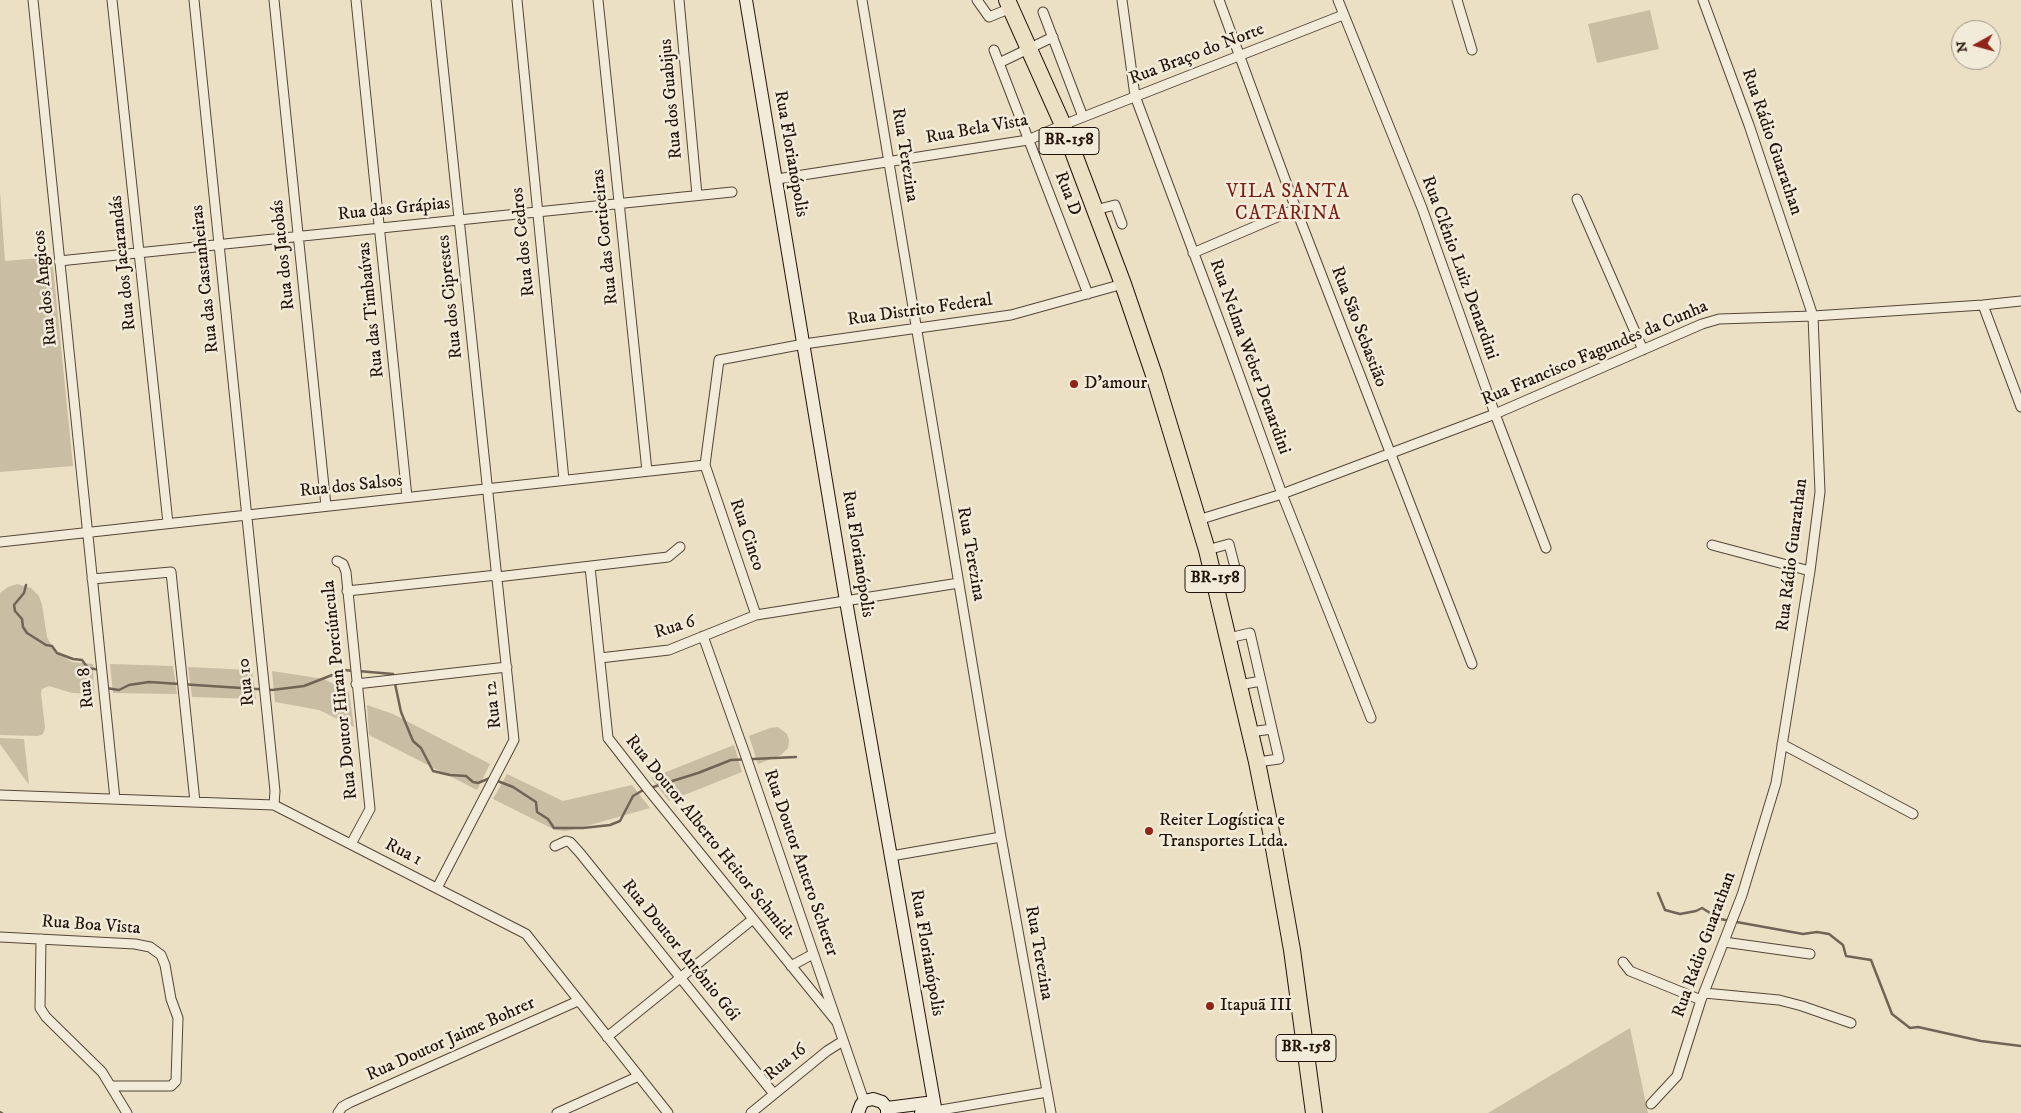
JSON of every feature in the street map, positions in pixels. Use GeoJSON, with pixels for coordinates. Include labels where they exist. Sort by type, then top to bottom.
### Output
{"type":"FeatureCollection","features":[{"type":"Feature","properties":{"kind":"highway","name":"BR-158"},"geometry":{"type":"LineString","coordinates":[[1009,4],[1063,125],[1123,284],[1154,375],[1207,550],[1218,590],[1257,762],[1292,950],[1314,1113]]}},
{"type":"Feature","properties":{"kind":"street","name":"Rua dos Angicos"},"geometry":{"type":"LineString","coordinates":[[33,0],[92,576]]}},
{"type":"Feature","properties":{"kind":"street","name":"Rua dos Jacarandás"},"geometry":{"type":"LineString","coordinates":[[112,0],[168,523]]}},
{"type":"Feature","properties":{"kind":"street","name":"Rua das Castanheiras"},"geometry":{"type":"LineString","coordinates":[[194,0],[246,515],[252,556]]}},
{"type":"Feature","properties":{"kind":"street","name":"Rua dos Jatobás"},"geometry":{"type":"LineString","coordinates":[[274,0],[326,506]]}},
{"type":"Feature","properties":{"kind":"street","name":"Rua das Timbaúvas"},"geometry":{"type":"LineString","coordinates":[[356,0],[407,497]]}},
{"type":"Feature","properties":{"kind":"street","name":"Rua dos Ciprestes"},"geometry":{"type":"LineString","coordinates":[[436,0],[492,531]]}},
{"type":"Feature","properties":{"kind":"street","name":"Rua dos Cedros"},"geometry":{"type":"LineString","coordinates":[[517,0],[564,480]]}},
{"type":"Feature","properties":{"kind":"street","name":"Rua das Corticeiras"},"geometry":{"type":"LineString","coordinates":[[598,0],[647,471]]}},
{"type":"Feature","properties":{"kind":"street","name":"Rua dos Guabijus"},"geometry":{"type":"LineString","coordinates":[[679,0],[697,195]]}},
{"type":"Feature","properties":{"kind":"street","name":"Rua Florianópolis"},"geometry":{"type":"LineString","coordinates":[[746,0],[846,601],[935,1109]]}},
{"type":"Feature","properties":{"kind":"street","name":"Rua Terezina"},"geometry":{"type":"LineString","coordinates":[[862,0],[1001,837],[1051,1113]]}},
{"type":"Feature","properties":{"kind":"street"},"geometry":{"type":"LineString","coordinates":[[977,0],[989,17],[1009,4]]}},
{"type":"Feature","properties":{"kind":"street","name":"Rua Nelma Weber Denardini"},"geometry":{"type":"LineString","coordinates":[[1122,0],[1135,96],[1282,494],[1371,718]]}},
{"type":"Feature","properties":{"kind":"street","name":"Rua São Sebastião"},"geometry":{"type":"LineString","coordinates":[[1219,0],[1296,209],[1472,664]]}},
{"type":"Feature","properties":{"kind":"street","name":"Rua Clênio Luiz Denardini"},"geometry":{"type":"LineString","coordinates":[[1338,0],[1422,208],[1495,414],[1546,548]]}},
{"type":"Feature","properties":{"kind":"street"},"geometry":{"type":"LineString","coordinates":[[1457,0],[1472,50]]}},
{"type":"Feature","properties":{"kind":"street","name":"Rua Rádio Guarathan"},"geometry":{"type":"LineString","coordinates":[[1651,1104],[1677,1076],[1703,997],[1742,895],[1776,783],[1810,571],[1820,492],[1813,316],[1749,125],[1703,0]]}},
{"type":"Feature","properties":{"kind":"street"},"geometry":{"type":"LineString","coordinates":[[1043,12],[1083,117]]}},
{"type":"Feature","properties":{"kind":"street","name":"Rua Braço do Norte"},"geometry":{"type":"LineString","coordinates":[[1063,125],[1343,15]]}},
{"type":"Feature","properties":{"kind":"street"},"geometry":{"type":"LineString","coordinates":[[999,63],[1053,37]]}},
{"type":"Feature","properties":{"kind":"street","name":"Rua D"},"geometry":{"type":"LineString","coordinates":[[994,50],[1088,294]]}},
{"type":"Feature","properties":{"kind":"street","name":"Rua Bela Vista"},"geometry":{"type":"LineString","coordinates":[[777,179],[1028,140],[1063,125]]}},
{"type":"Feature","properties":{"kind":"street","name":"Rua das Grápias"},"geometry":{"type":"LineString","coordinates":[[59,261],[732,192]]}},
{"type":"Feature","properties":{"kind":"street"},"geometry":{"type":"LineString","coordinates":[[1578,199],[1643,350]]}},
{"type":"Feature","properties":{"kind":"street"},"geometry":{"type":"LineString","coordinates":[[1095,210],[1115,205],[1122,224]]}},
{"type":"Feature","properties":{"kind":"street"},"geometry":{"type":"LineString","coordinates":[[1193,253],[1296,209]]}},
{"type":"Feature","properties":{"kind":"street","name":"Rua Distrito Federal"},"geometry":{"type":"LineString","coordinates":[[705,465],[719,360],[804,344],[1011,315],[1123,284]]}},
{"type":"Feature","properties":{"kind":"street","name":"Rua Francisco Fagundes da Cunha"},"geometry":{"type":"LineString","coordinates":[[1198,520],[1282,494],[1495,414],[1719,319],[1813,316],[2021,301]]}},
{"type":"Feature","properties":{"kind":"street"},"geometry":{"type":"LineString","coordinates":[[1982,305],[2021,407]]}},
{"type":"Feature","properties":{"kind":"street","name":"Rua dos Salsos"},"geometry":{"type":"LineString","coordinates":[[0,542],[705,465]]}},
{"type":"Feature","properties":{"kind":"street","name":"Rua Cinco"},"geometry":{"type":"LineString","coordinates":[[705,465],[756,615]]}},
{"type":"Feature","properties":{"kind":"street","name":"Rua 12"},"geometry":{"type":"LineString","coordinates":[[437,888],[514,740],[492,531]]}},
{"type":"Feature","properties":{"kind":"street"},"geometry":{"type":"LineString","coordinates":[[1207,550],[1229,544],[1239,584],[1218,590]]}},
{"type":"Feature","properties":{"kind":"street"},"geometry":{"type":"LineString","coordinates":[[1712,545],[1810,571]]}},
{"type":"Feature","properties":{"kind":"street"},"geometry":{"type":"LineString","coordinates":[[347,592],[590,568],[598,564],[668,557],[680,547]]}},
{"type":"Feature","properties":{"kind":"street","name":"Rua 10"},"geometry":{"type":"LineString","coordinates":[[252,556],[275,791],[274,805]]}},
{"type":"Feature","properties":{"kind":"street","name":"Rua Doutor Hiran Porciúncula"},"geometry":{"type":"LineString","coordinates":[[337,560],[342,564],[346,572],[370,809],[351,844]]}},
{"type":"Feature","properties":{"kind":"street","name":"Rua Doutor Alberto Heitor Schmidt"},"geometry":{"type":"LineString","coordinates":[[590,568],[608,738],[836,1021]]}},
{"type":"Feature","properties":{"kind":"street"},"geometry":{"type":"LineString","coordinates":[[92,576],[171,572],[195,802]]}},
{"type":"Feature","properties":{"kind":"street","name":"Rua 8"},"geometry":{"type":"LineString","coordinates":[[92,576],[115,800]]}},
{"type":"Feature","properties":{"kind":"street","name":"Rua 6"},"geometry":{"type":"LineString","coordinates":[[600,658],[668,650],[756,615],[959,583]]}},
{"type":"Feature","properties":{"kind":"street"},"geometry":{"type":"LineString","coordinates":[[1229,638],[1250,632],[1279,759],[1257,762]]}},
{"type":"Feature","properties":{"kind":"street","name":"Rua Doutor Antero Scherer"},"geometry":{"type":"LineString","coordinates":[[703,636],[843,1041],[859,1109]]}},
{"type":"Feature","properties":{"kind":"street"},"geometry":{"type":"LineString","coordinates":[[356,684],[507,668]]}},
{"type":"Feature","properties":{"kind":"street"},"geometry":{"type":"LineString","coordinates":[[1239,684],[1261,681]]}},
{"type":"Feature","properties":{"kind":"street"},"geometry":{"type":"LineString","coordinates":[[1250,732],[1272,729]]}},
{"type":"Feature","properties":{"kind":"street"},"geometry":{"type":"LineString","coordinates":[[1782,744],[1913,814]]}},
{"type":"Feature","properties":{"kind":"street","name":"Rua 1"},"geometry":{"type":"LineString","coordinates":[[0,795],[274,805],[526,934],[668,1113]]}},
{"type":"Feature","properties":{"kind":"street"},"geometry":{"type":"LineString","coordinates":[[891,856],[1001,837]]}},
{"type":"Feature","properties":{"kind":"street","name":"Rua Doutor Antônio Gói"},"geometry":{"type":"LineString","coordinates":[[555,846],[566,841],[570,842],[774,1094]]}},
{"type":"Feature","properties":{"kind":"street"},"geometry":{"type":"LineString","coordinates":[[607,1037],[753,919]]}},
{"type":"Feature","properties":{"kind":"street","name":"Rua Boa Vista"},"geometry":{"type":"LineString","coordinates":[[0,937],[135,944],[150,946],[161,955],[165,965],[170,999],[178,1018],[176,1081],[171,1086],[111,1086]]}},
{"type":"Feature","properties":{"kind":"street"},"geometry":{"type":"LineString","coordinates":[[41,939],[40,1008],[46,1017],[102,1072],[127,1113]]}},
{"type":"Feature","properties":{"kind":"street"},"geometry":{"type":"LineString","coordinates":[[1724,942],[1810,954]]}},
{"type":"Feature","properties":{"kind":"street"},"geometry":{"type":"LineString","coordinates":[[791,966],[814,954]]}},
{"type":"Feature","properties":{"kind":"street"},"geometry":{"type":"LineString","coordinates":[[1623,962],[1630,971],[1703,997],[1779,1000],[1850,1023]]}},
{"type":"Feature","properties":{"kind":"street","name":"Rua Doutor Jaime Bohrer"},"geometry":{"type":"LineString","coordinates":[[339,1112],[349,1103],[578,1001]]}},
{"type":"Feature","properties":{"kind":"street","name":"Rua 16"},"geometry":{"type":"LineString","coordinates":[[751,1113],[831,1048],[843,1041]]}},
{"type":"Feature","properties":{"kind":"street"},"geometry":{"type":"LineString","coordinates":[[557,1113],[639,1076]]}},
{"type":"Feature","properties":{"kind":"street"},"geometry":{"type":"LineString","coordinates":[[921,1113],[935,1109],[1047,1092]]}},
{"type":"Feature","properties":{"kind":"street"},"geometry":{"type":"LineString","coordinates":[[859,1109],[873,1099],[882,1102],[887,1110],[935,1109]]}},
{"type":"Feature","properties":{"kind":"shaded area"},"geometry":{"type":"Polygon","coordinates":[[[1650,10],[1659,49],[1597,63],[1588,24],[1650,10]]]}},
{"type":"Feature","properties":{"kind":"shaded area"},"geometry":{"type":"Polygon","coordinates":[[[0,191],[5,261],[52,257],[73,466],[0,472],[0,191]]]}},
{"type":"Feature","properties":{"kind":"shaded area"},"geometry":{"type":"Polygon","coordinates":[[[17,584],[31,588],[39,596],[47,637],[54,650],[72,662],[93,664],[94,694],[72,693],[49,686],[42,689],[45,728],[43,734],[38,736],[0,735],[0,593],[8,587],[17,584]]]}},
{"type":"Feature","properties":{"kind":"shaded area"},"geometry":{"type":"Polygon","coordinates":[[[110,664],[173,666],[177,694],[113,693],[110,664]]]}},
{"type":"Feature","properties":{"kind":"shaded area"},"geometry":{"type":"Polygon","coordinates":[[[188,667],[252,670],[256,699],[192,697],[188,667]]]}},
{"type":"Feature","properties":{"kind":"shaded area"},"geometry":{"type":"Polygon","coordinates":[[[272,671],[324,679],[349,692],[354,727],[319,710],[275,702],[272,671]]]}},
{"type":"Feature","properties":{"kind":"shaded area"},"geometry":{"type":"Polygon","coordinates":[[[367,705],[393,714],[490,764],[477,790],[369,735],[367,705]]]}},
{"type":"Feature","properties":{"kind":"shaded area"},"geometry":{"type":"Polygon","coordinates":[[[778,727],[787,734],[789,740],[788,748],[781,755],[758,764],[749,736],[778,727]]]}},
{"type":"Feature","properties":{"kind":"shaded area"},"geometry":{"type":"Polygon","coordinates":[[[0,738],[24,739],[29,785],[0,744],[0,738]]]}},
{"type":"Feature","properties":{"kind":"shaded area"},"geometry":{"type":"Polygon","coordinates":[[[734,745],[742,772],[669,801],[651,778],[734,745]]]}},
{"type":"Feature","properties":{"kind":"shaded area"},"geometry":{"type":"Polygon","coordinates":[[[507,774],[563,801],[632,785],[650,808],[576,829],[566,831],[555,830],[493,799],[507,774]]]}},
{"type":"Feature","properties":{"kind":"shaded area"},"geometry":{"type":"Polygon","coordinates":[[[1630,1028],[1648,1113],[1488,1113],[1630,1028]]]}},
{"type":"Feature","properties":{"kind":"waterway"},"geometry":{"type":"LineString","coordinates":[[26,585],[24,593],[14,605],[15,611],[22,619],[23,627],[27,633],[46,645],[52,646],[57,653],[82,660],[88,668],[101,670]]}},
{"type":"Feature","properties":{"kind":"waterway"},"geometry":{"type":"LineString","coordinates":[[106,688],[119,690],[129,685],[149,682],[272,690],[304,686],[345,670],[353,671]]}},
{"type":"Feature","properties":{"kind":"waterway"},"geometry":{"type":"LineString","coordinates":[[358,671],[393,674],[401,712],[413,741],[421,748],[433,771],[466,776],[473,782],[478,783],[490,778],[513,787],[536,802],[537,812],[548,819],[554,828],[583,828],[610,825],[620,821],[633,796],[645,789]]}},
{"type":"Feature","properties":{"kind":"waterway"},"geometry":{"type":"LineString","coordinates":[[650,788],[698,773],[731,760],[796,757]]}},
{"type":"Feature","properties":{"kind":"waterway"},"geometry":{"type":"LineString","coordinates":[[1658,893],[1665,910],[1680,914],[1702,908],[1720,919],[1803,934],[1817,932],[1829,934],[1843,945],[1846,956],[1871,960],[1892,1014],[1910,1028],[1918,1027],[1981,1041],[2021,1046]]}},
{"type":"Feature","properties":{"kind":"place","name":"D'amour"},"geometry":{"type":"Point","coordinates":[1074,384]}},
{"type":"Feature","properties":{"kind":"place","name":"Reiter Logística e Transportes Ltda."},"geometry":{"type":"Point","coordinates":[1149,831]}},
{"type":"Feature","properties":{"kind":"place","name":"Itapuã III"},"geometry":{"type":"Point","coordinates":[1210,1006]}},
{"type":"Feature","properties":{"kind":"district","name":"VILA SANTA CATARINA"},"geometry":{"type":"Point","coordinates":[1288,204]}}]}
